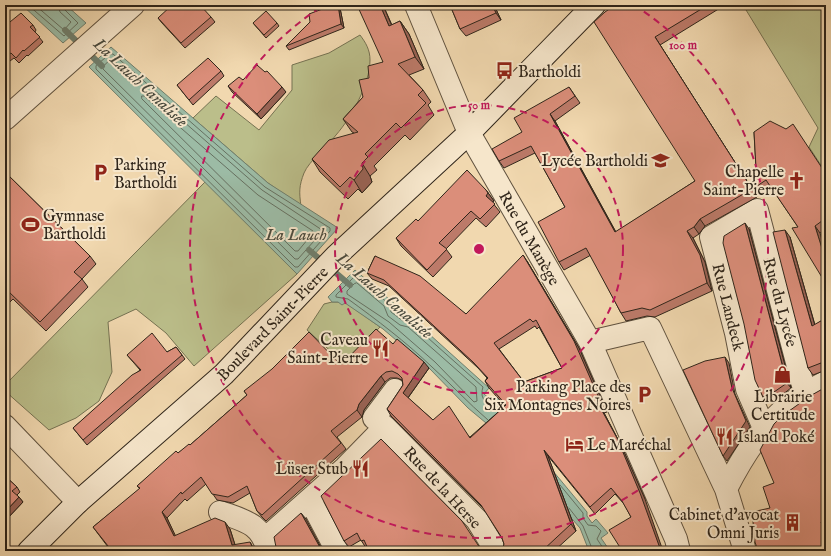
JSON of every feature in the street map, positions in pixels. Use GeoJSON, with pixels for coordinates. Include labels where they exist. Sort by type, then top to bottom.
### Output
{"type":"FeatureCollection","features":[{"type":"Feature","properties":{"kind":"street"},"geometry":{"type":"LineString","coordinates":[[5,119],[133,5]]}},
{"type":"Feature","properties":{"kind":"street","name":"Rue du Manège"},"geometry":{"type":"LineString","coordinates":[[416,5],[469,133],[590,342],[676,539],[679,551]]}},
{"type":"Feature","properties":{"kind":"street","name":"Boulevard Saint-Pierre"},"geometry":{"type":"LineString","coordinates":[[29,551],[78,502],[224,374],[336,256],[469,133],[594,5]]}},
{"type":"Feature","properties":{"kind":"street","name":"Rue du Lycée"},"geometry":{"type":"LineString","coordinates":[[757,210],[805,393]]}},
{"type":"Feature","properties":{"kind":"street","name":"Rue Landeck"},"geometry":{"type":"LineString","coordinates":[[757,210],[711,237],[736,333],[747,389],[764,428]]}},
{"type":"Feature","properties":{"kind":"street"},"geometry":{"type":"LineString","coordinates":[[590,342],[650,328],[726,489],[745,551]]}},
{"type":"Feature","properties":{"kind":"street"},"geometry":{"type":"LineString","coordinates":[[726,489],[743,456],[764,428],[782,410],[805,393],[826,382]]}},
{"type":"Feature","properties":{"kind":"street","name":"Rue de la Herse"},"geometry":{"type":"LineString","coordinates":[[395,390],[374,418],[385,427],[477,520],[496,551]]}},
{"type":"Feature","properties":{"kind":"street"},"geometry":{"type":"LineString","coordinates":[[5,426],[78,502]]}},
{"type":"Feature","properties":{"kind":"street"},"geometry":{"type":"LineString","coordinates":[[220,512],[253,526],[261,532],[267,545],[310,500],[345,468],[385,427]]}},
{"type":"Feature","properties":{"kind":"street"},"geometry":{"type":"LineString","coordinates":[[310,500],[337,551]]}},
{"type":"Feature","properties":{"kind":"shaded area"},"geometry":{"type":"Polygon","coordinates":[[[743,5],[826,5],[826,173],[809,147],[818,128],[743,5]]]}},
{"type":"Feature","properties":{"kind":"shaded area"},"geometry":{"type":"Polygon","coordinates":[[[360,35],[370,56],[367,79],[359,100],[342,128],[306,168],[300,189],[301,206],[268,183],[193,118],[216,96],[259,130],[292,90],[292,65],[329,53],[360,35]]]}},
{"type":"Feature","properties":{"kind":"shaded area"},"geometry":{"type":"Polygon","coordinates":[[[205,182],[297,274],[194,366],[166,333],[136,309],[108,322],[112,372],[99,401],[76,418],[49,430],[5,391],[5,385],[205,182]]]}},
{"type":"Feature","properties":{"kind":"shaded area"},"geometry":{"type":"Polygon","coordinates":[[[332,302],[345,302],[380,327],[345,364],[307,330],[324,304],[332,302]]]}},
{"type":"Feature","properties":{"kind":"water"},"geometry":{"type":"Polygon","coordinates":[[[22,5],[66,5],[86,23],[63,43],[22,5]]]}},
{"type":"Feature","properties":{"kind":"water","name":"La Lauch"},"geometry":{"type":"Polygon","coordinates":[[[111,47],[268,183],[338,228],[297,274],[89,67],[111,47]]]}},
{"type":"Feature","properties":{"kind":"water","name":"La Lauch"},"geometry":{"type":"Polygon","coordinates":[[[355,270],[396,305],[393,308],[405,317],[408,315],[489,388],[484,394],[491,400],[497,396],[502,401],[499,406],[587,512],[587,516],[592,523],[596,519],[608,533],[601,538],[610,551],[589,551],[580,528],[492,428],[468,408],[429,368],[383,329],[345,303],[342,305],[338,302],[332,302],[328,297],[355,270]]]}},
{"type":"Feature","properties":{"kind":"building"},"geometry":{"type":"Polygon","coordinates":[[[172,5],[200,5],[211,17],[181,43],[158,18],[172,5]]]}},
{"type":"Feature","properties":{"kind":"building"},"geometry":{"type":"Polygon","coordinates":[[[333,5],[338,5],[341,24],[286,46],[310,22],[309,14],[333,5]]]}},
{"type":"Feature","properties":{"kind":"building"},"geometry":{"type":"Polygon","coordinates":[[[357,5],[380,5],[389,26],[400,21],[415,57],[398,64],[423,90],[418,95],[426,103],[401,128],[396,123],[365,154],[368,157],[362,163],[363,169],[354,180],[350,177],[340,187],[312,159],[329,140],[358,132],[343,119],[363,97],[359,80],[369,78],[368,66],[383,62],[357,5]]]}},
{"type":"Feature","properties":{"kind":"building"},"geometry":{"type":"Polygon","coordinates":[[[450,5],[492,5],[496,13],[460,29],[450,5]]]}},
{"type":"Feature","properties":{"kind":"building"},"geometry":{"type":"Polygon","coordinates":[[[615,5],[708,5],[655,37],[752,189],[700,219],[694,227],[687,231],[700,255],[707,283],[650,310],[642,308],[621,313],[586,248],[559,262],[538,222],[565,207],[531,146],[499,161],[492,149],[522,132],[514,118],[569,87],[575,96],[550,114],[615,232],[695,181],[594,22],[615,5]]]}},
{"type":"Feature","properties":{"kind":"building"},"geometry":{"type":"Polygon","coordinates":[[[266,11],[277,23],[264,35],[253,23],[266,11]]]}},
{"type":"Feature","properties":{"kind":"building"},"geometry":{"type":"Polygon","coordinates":[[[21,13],[33,25],[30,27],[40,37],[24,51],[23,50],[16,58],[11,53],[6,56],[5,26],[21,13]]]}},
{"type":"Feature","properties":{"kind":"building"},"geometry":{"type":"Polygon","coordinates":[[[208,58],[221,71],[189,100],[177,85],[208,58]]]}},
{"type":"Feature","properties":{"kind":"building"},"geometry":{"type":"Polygon","coordinates":[[[257,65],[265,72],[267,71],[282,87],[257,114],[228,86],[239,77],[243,80],[257,65]]]}},
{"type":"Feature","properties":{"kind":"building","name":"Chapelle Saint-Pierre"},"geometry":{"type":"Polygon","coordinates":[[[770,121],[786,129],[793,124],[826,174],[826,218],[815,226],[824,255],[826,254],[826,284],[792,228],[798,227],[766,180],[757,186],[754,132],[770,121]]]}},
{"type":"Feature","properties":{"kind":"building"},"geometry":{"type":"Polygon","coordinates":[[[467,170],[486,190],[488,193],[486,196],[495,204],[480,219],[471,211],[439,243],[447,249],[427,270],[396,238],[416,219],[418,221],[467,170]]]}},
{"type":"Feature","properties":{"kind":"building","name":"Gymnase Bartholdi"},"geometry":{"type":"Polygon","coordinates":[[[5,172],[90,256],[74,272],[82,279],[40,322],[7,290],[5,292],[5,172]]]}},
{"type":"Feature","properties":{"kind":"building"},"geometry":{"type":"Polygon","coordinates":[[[745,223],[787,383],[774,392],[763,397],[755,380],[744,324],[723,243],[724,236],[745,223]]]}},
{"type":"Feature","properties":{"kind":"building"},"geometry":{"type":"Polygon","coordinates":[[[785,230],[812,326],[826,318],[826,364],[821,363],[808,368],[773,232],[785,230]]]}},
{"type":"Feature","properties":{"kind":"building"},"geometry":{"type":"Polygon","coordinates":[[[523,255],[574,341],[602,405],[600,407],[617,438],[640,493],[661,551],[616,551],[621,549],[609,530],[631,517],[622,501],[611,488],[590,507],[544,450],[571,524],[542,551],[502,551],[504,544],[502,538],[481,505],[387,409],[403,385],[402,378],[392,371],[386,372],[381,376],[359,404],[357,410],[331,431],[341,443],[262,515],[257,511],[247,486],[228,497],[212,494],[201,477],[182,494],[181,492],[162,512],[174,536],[215,518],[225,522],[232,545],[250,542],[254,551],[112,551],[93,527],[140,488],[137,486],[176,451],[178,453],[189,444],[190,445],[247,395],[244,391],[272,369],[309,332],[341,365],[376,329],[393,344],[397,339],[424,362],[403,393],[433,420],[449,406],[470,438],[506,405],[485,381],[488,378],[473,362],[384,280],[367,273],[375,256],[420,276],[466,314],[523,255]],[[530,319],[494,343],[524,382],[562,368],[536,320],[533,322],[530,319]]]}},
{"type":"Feature","properties":{"kind":"building"},"geometry":{"type":"Polygon","coordinates":[[[152,333],[167,352],[176,347],[182,355],[83,440],[73,428],[132,375],[141,370],[127,355],[152,333]]]}},
{"type":"Feature","properties":{"kind":"building"},"geometry":{"type":"Polygon","coordinates":[[[725,357],[732,388],[746,421],[723,456],[683,370],[705,361],[725,357]]]}},
{"type":"Feature","properties":{"kind":"building"},"geometry":{"type":"Polygon","coordinates":[[[826,387],[826,520],[821,522],[826,537],[826,551],[758,551],[755,542],[752,512],[770,508],[763,487],[774,483],[760,450],[774,424],[782,416],[810,396],[826,387]]]}},
{"type":"Feature","properties":{"kind":"building"},"geometry":{"type":"Polygon","coordinates":[[[381,439],[462,521],[482,551],[369,551],[364,540],[361,541],[357,533],[344,541],[321,496],[381,439]]]}},
{"type":"Feature","properties":{"kind":"building"},"geometry":{"type":"Polygon","coordinates":[[[5,476],[17,487],[12,491],[19,497],[5,512],[5,476]]]}},
{"type":"Feature","properties":{"kind":"building"},"geometry":{"type":"Polygon","coordinates":[[[301,513],[322,551],[273,551],[276,547],[274,537],[301,513]]]}},
{"type":"Feature","properties":{"kind":"waterway","name":"La Lauch Canalisée"},"geometry":{"type":"LineString","coordinates":[[65,30],[102,66]]}},
{"type":"Feature","properties":{"kind":"waterway","name":"La Lauch Canalisée"},"geometry":{"type":"LineString","coordinates":[[309,250],[350,285]]}},
{"type":"Feature","properties":{"kind":"place","name":"Bartholdi"},"geometry":{"type":"Point","coordinates":[505,71]}},
{"type":"Feature","properties":{"kind":"place","name":"Lycée Bartholdi"},"geometry":{"type":"Point","coordinates":[661,160]}},
{"type":"Feature","properties":{"kind":"place","name":"Parking Bartholdi"},"geometry":{"type":"Point","coordinates":[101,173]}},
{"type":"Feature","properties":{"kind":"place","name":"Chapelle Saint-Pierre"},"geometry":{"type":"Point","coordinates":[797,180]}},
{"type":"Feature","properties":{"kind":"place","name":"Gymnase Bartholdi"},"geometry":{"type":"Point","coordinates":[30,224]}},
{"type":"Feature","properties":{"kind":"place","name":"Caveau Saint-Pierre"},"geometry":{"type":"Point","coordinates":[381,348]}},
{"type":"Feature","properties":{"kind":"place","name":"Librairie Certitude"},"geometry":{"type":"Point","coordinates":[783,375]}},
{"type":"Feature","properties":{"kind":"place","name":"Parking Place des Six Montagnes Noires"},"geometry":{"type":"Point","coordinates":[644,395]}},
{"type":"Feature","properties":{"kind":"place","name":"Island Poké"},"geometry":{"type":"Point","coordinates":[724,436]}},
{"type":"Feature","properties":{"kind":"place","name":"Le Maréchal"},"geometry":{"type":"Point","coordinates":[574,444]}},
{"type":"Feature","properties":{"kind":"place","name":"Lüser Stub"},"geometry":{"type":"Point","coordinates":[361,468]}},
{"type":"Feature","properties":{"kind":"place","name":"Cabinet d'avocat Omni Juris"},"geometry":{"type":"Point","coordinates":[792,523]}}]}
